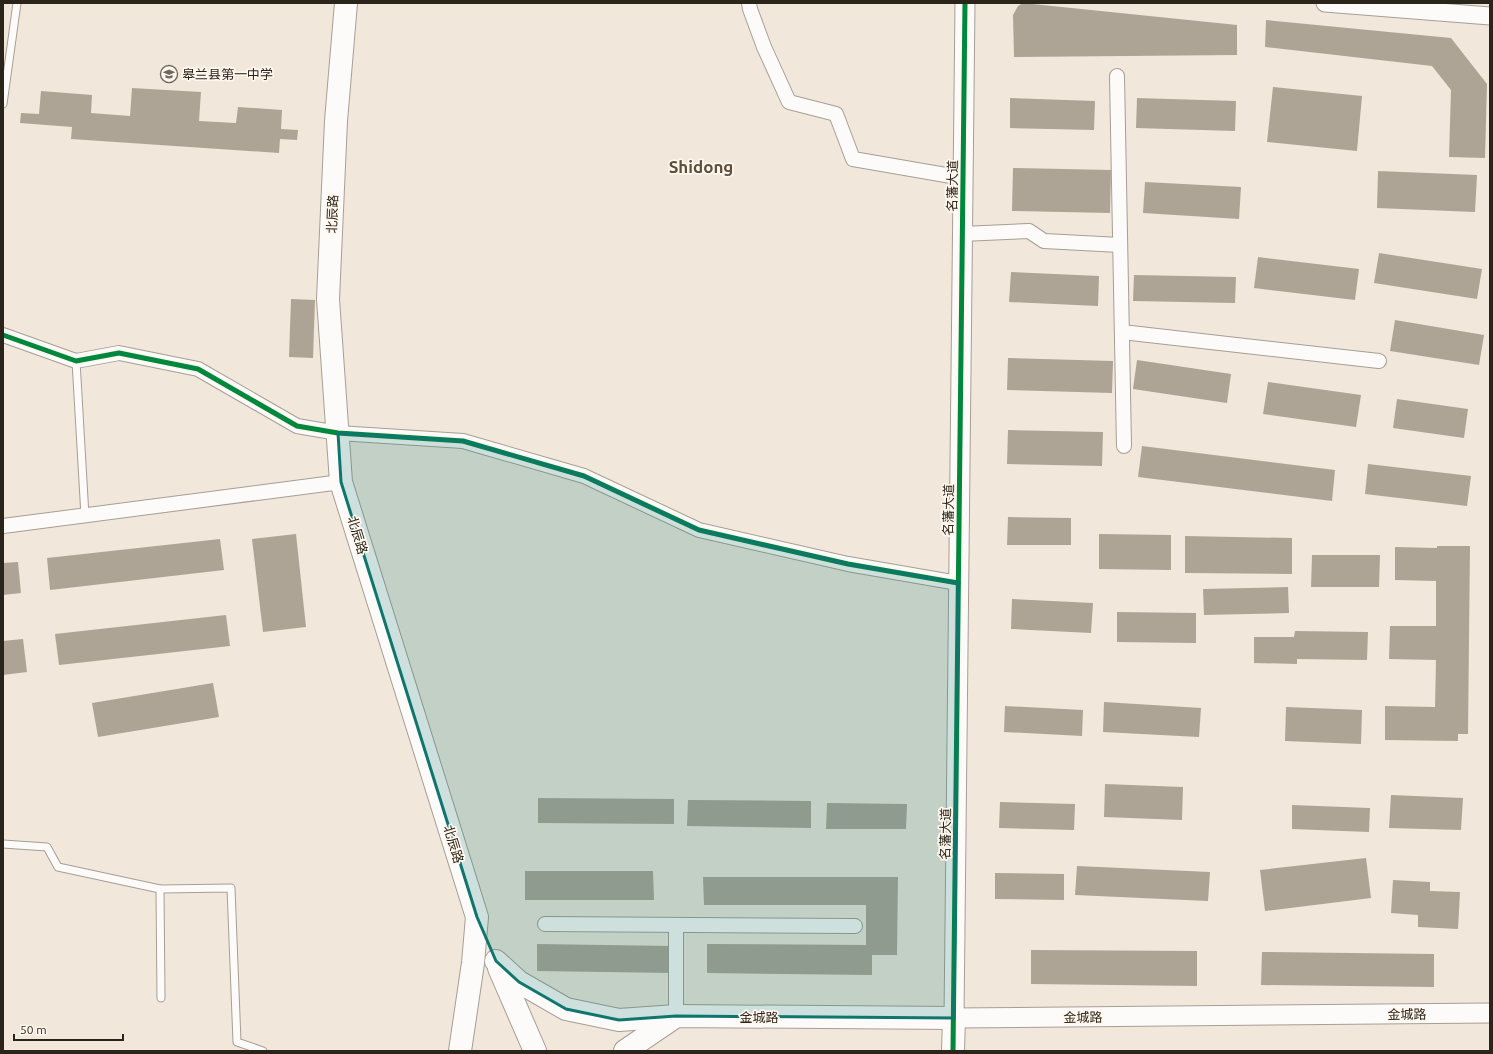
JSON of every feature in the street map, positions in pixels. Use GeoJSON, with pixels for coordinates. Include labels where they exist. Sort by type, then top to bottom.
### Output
{"type":"FeatureCollection","features":[{"type":"Feature","properties":{"kind":"main road","name":"北辰路"},"geometry":{"type":"LineString","coordinates":[[346,3],[336,121],[328,299],[341,482],[477,917],[473,963],[460,1051]]}},
{"type":"Feature","properties":{"kind":"main road","name":"名藩大道"},"geometry":{"type":"LineString","coordinates":[[954,1018],[965,3]]}},
{"type":"Feature","properties":{"kind":"main road"},"geometry":{"type":"LineString","coordinates":[[477,917],[535,1051]]}},
{"type":"Feature","properties":{"kind":"main road","name":"金城路"},"geometry":{"type":"LineString","coordinates":[[496,961],[519,982],[566,1009],[619,1020],[676,1016],[954,1018],[1490,1013]]}},
{"type":"Feature","properties":{"kind":"main road"},"geometry":{"type":"LineString","coordinates":[[625,1051],[676,1016]]}},
{"type":"Feature","properties":{"kind":"main road"},"geometry":{"type":"LineString","coordinates":[[953,1051],[954,1018]]}},
{"type":"Feature","properties":{"kind":"street"},"geometry":{"type":"LineString","coordinates":[[750,3],[750,9],[764,47],[789,102],[836,114],[853,159],[963,178]]}},
{"type":"Feature","properties":{"kind":"street"},"geometry":{"type":"LineString","coordinates":[[1325,3],[1490,16]]}},
{"type":"Feature","properties":{"kind":"street"},"geometry":{"type":"LineString","coordinates":[[1117,76],[1124,446]]}},
{"type":"Feature","properties":{"kind":"street"},"geometry":{"type":"LineString","coordinates":[[962,234],[1029,231],[1044,241],[1120,245]]}},
{"type":"Feature","properties":{"kind":"street"},"geometry":{"type":"LineString","coordinates":[[1122,332],[1379,361]]}},
{"type":"Feature","properties":{"kind":"street"},"geometry":{"type":"LineString","coordinates":[[3,335],[76,361],[119,353],[198,369],[297,426],[338,433],[463,441],[584,476],[699,530],[848,564],[958,583]]}},
{"type":"Feature","properties":{"kind":"street"},"geometry":{"type":"LineString","coordinates":[[3,526],[341,482]]}},
{"type":"Feature","properties":{"kind":"street"},"geometry":{"type":"LineString","coordinates":[[545,924],[855,926]]}},
{"type":"Feature","properties":{"kind":"street"},"geometry":{"type":"LineString","coordinates":[[676,925],[676,1016]]}},
{"type":"Feature","properties":{"kind":"lane"},"geometry":{"type":"LineString","coordinates":[[3,104],[17,3]]}},
{"type":"Feature","properties":{"kind":"lane"},"geometry":{"type":"LineString","coordinates":[[76,361],[85,516]]}},
{"type":"Feature","properties":{"kind":"lane"},"geometry":{"type":"LineString","coordinates":[[3,844],[47,847],[58,867],[160,889],[231,888],[238,1042],[263,1051]]}},
{"type":"Feature","properties":{"kind":"lane"},"geometry":{"type":"LineString","coordinates":[[160,889],[161,998]]}},
{"type":"Feature","properties":{"kind":"highlighted area"},"geometry":{"type":"Polygon","coordinates":[[[338,433],[463,441],[584,476],[699,530],[848,564],[958,583],[954,1018],[676,1016],[619,1020],[566,1009],[519,982],[496,961],[477,917],[341,482],[338,433]]]}},
{"type":"Feature","properties":{"kind":"building"},"geometry":{"type":"Polygon","coordinates":[[[1023,3],[1237,25],[1237,55],[1014,57],[1013,15],[1018,6],[1023,3]]]}},
{"type":"Feature","properties":{"kind":"building"},"geometry":{"type":"Polygon","coordinates":[[[1266,20],[1451,38],[1487,84],[1485,158],[1449,157],[1451,90],[1432,66],[1265,47],[1266,20]]]}},
{"type":"Feature","properties":{"kind":"building"},"geometry":{"type":"Polygon","coordinates":[[[1273,87],[1362,96],[1357,151],[1267,142],[1273,87]]]}},
{"type":"Feature","properties":{"kind":"building"},"geometry":{"type":"Polygon","coordinates":[[[132,88],[201,92],[199,121],[236,123],[238,107],[282,110],[281,129],[298,130],[297,140],[280,139],[279,153],[71,139],[72,127],[20,123],[21,113],[39,114],[41,91],[92,95],[91,113],[130,116],[132,88]]]}},
{"type":"Feature","properties":{"kind":"building"},"geometry":{"type":"Polygon","coordinates":[[[1010,98],[1095,101],[1094,130],[1010,128],[1010,98]]]}},
{"type":"Feature","properties":{"kind":"building"},"geometry":{"type":"Polygon","coordinates":[[[1137,98],[1236,101],[1235,131],[1136,128],[1137,98]]]}},
{"type":"Feature","properties":{"kind":"building"},"geometry":{"type":"Polygon","coordinates":[[[1013,168],[1111,170],[1110,213],[1012,211],[1013,168]]]}},
{"type":"Feature","properties":{"kind":"building"},"geometry":{"type":"Polygon","coordinates":[[[1378,171],[1477,175],[1475,212],[1377,208],[1378,171]]]}},
{"type":"Feature","properties":{"kind":"building"},"geometry":{"type":"Polygon","coordinates":[[[1145,182],[1241,187],[1239,219],[1143,213],[1145,182]]]}},
{"type":"Feature","properties":{"kind":"building"},"geometry":{"type":"Polygon","coordinates":[[[1379,253],[1482,269],[1477,299],[1374,283],[1379,253]]]}},
{"type":"Feature","properties":{"kind":"building"},"geometry":{"type":"Polygon","coordinates":[[[1258,257],[1359,269],[1355,300],[1254,288],[1258,257]]]}},
{"type":"Feature","properties":{"kind":"building"},"geometry":{"type":"Polygon","coordinates":[[[1011,272],[1099,276],[1098,306],[1009,302],[1011,272]]]}},
{"type":"Feature","properties":{"kind":"building"},"geometry":{"type":"Polygon","coordinates":[[[1134,275],[1236,277],[1235,303],[1133,301],[1134,275]]]}},
{"type":"Feature","properties":{"kind":"building"},"geometry":{"type":"Polygon","coordinates":[[[291,299],[315,300],[313,358],[289,357],[291,299]]]}},
{"type":"Feature","properties":{"kind":"building"},"geometry":{"type":"Polygon","coordinates":[[[1395,320],[1484,335],[1479,365],[1390,351],[1395,320]]]}},
{"type":"Feature","properties":{"kind":"building"},"geometry":{"type":"Polygon","coordinates":[[[1008,358],[1113,361],[1112,393],[1007,390],[1008,358]]]}},
{"type":"Feature","properties":{"kind":"building"},"geometry":{"type":"Polygon","coordinates":[[[1137,360],[1231,374],[1227,403],[1133,389],[1137,360]]]}},
{"type":"Feature","properties":{"kind":"building"},"geometry":{"type":"Polygon","coordinates":[[[1268,382],[1361,395],[1356,427],[1263,414],[1268,382]]]}},
{"type":"Feature","properties":{"kind":"building"},"geometry":{"type":"Polygon","coordinates":[[[1397,399],[1468,409],[1464,438],[1393,428],[1397,399]]]}},
{"type":"Feature","properties":{"kind":"building"},"geometry":{"type":"Polygon","coordinates":[[[1008,430],[1103,432],[1102,466],[1007,464],[1008,430]]]}},
{"type":"Feature","properties":{"kind":"building"},"geometry":{"type":"Polygon","coordinates":[[[1142,446],[1335,470],[1332,501],[1138,477],[1142,446]]]}},
{"type":"Feature","properties":{"kind":"building"},"geometry":{"type":"Polygon","coordinates":[[[1368,464],[1471,476],[1467,506],[1365,494],[1368,464]]]}},
{"type":"Feature","properties":{"kind":"building"},"geometry":{"type":"Polygon","coordinates":[[[1008,517],[1071,518],[1071,545],[1007,545],[1008,517]]]}},
{"type":"Feature","properties":{"kind":"building"},"geometry":{"type":"Polygon","coordinates":[[[296,534],[306,627],[263,632],[252,539],[296,534]]]}},
{"type":"Feature","properties":{"kind":"building"},"geometry":{"type":"Polygon","coordinates":[[[1099,534],[1171,535],[1171,570],[1099,569],[1099,534]]]}},
{"type":"Feature","properties":{"kind":"building"},"geometry":{"type":"Polygon","coordinates":[[[1185,536],[1292,538],[1292,574],[1185,573],[1185,536]]]}},
{"type":"Feature","properties":{"kind":"building"},"geometry":{"type":"Polygon","coordinates":[[[220,539],[224,570],[50,590],[47,558],[220,539]]]}},
{"type":"Feature","properties":{"kind":"building"},"geometry":{"type":"Polygon","coordinates":[[[1437,546],[1470,546],[1468,734],[1458,734],[1458,741],[1385,740],[1385,706],[1435,707],[1436,660],[1389,659],[1390,626],[1436,626],[1436,581],[1395,580],[1395,547],[1437,548],[1437,546]]]}},
{"type":"Feature","properties":{"kind":"building"},"geometry":{"type":"Polygon","coordinates":[[[1312,555],[1380,555],[1379,587],[1311,587],[1312,555]]]}},
{"type":"Feature","properties":{"kind":"building"},"geometry":{"type":"Polygon","coordinates":[[[18,562],[21,593],[3,595],[3,563],[18,562]]]}},
{"type":"Feature","properties":{"kind":"building"},"geometry":{"type":"Polygon","coordinates":[[[1288,587],[1289,613],[1204,615],[1203,589],[1288,587]]]}},
{"type":"Feature","properties":{"kind":"building"},"geometry":{"type":"Polygon","coordinates":[[[1012,599],[1093,603],[1091,633],[1011,629],[1012,599]]]}},
{"type":"Feature","properties":{"kind":"building"},"geometry":{"type":"Polygon","coordinates":[[[1117,612],[1196,613],[1196,643],[1117,642],[1117,612]]]}},
{"type":"Feature","properties":{"kind":"building"},"geometry":{"type":"Polygon","coordinates":[[[226,615],[230,646],[59,665],[55,634],[226,615]]]}},
{"type":"Feature","properties":{"kind":"building"},"geometry":{"type":"Polygon","coordinates":[[[1295,631],[1368,632],[1367,660],[1297,659],[1297,664],[1254,663],[1254,637],[1294,637],[1295,631]]]}},
{"type":"Feature","properties":{"kind":"building"},"geometry":{"type":"Polygon","coordinates":[[[23,639],[27,672],[3,675],[3,641],[23,639]]]}},
{"type":"Feature","properties":{"kind":"building"},"geometry":{"type":"Polygon","coordinates":[[[213,683],[219,717],[98,737],[92,703],[213,683]]]}},
{"type":"Feature","properties":{"kind":"building"},"geometry":{"type":"Polygon","coordinates":[[[1104,702],[1201,708],[1199,737],[1103,732],[1104,702]]]}},
{"type":"Feature","properties":{"kind":"building"},"geometry":{"type":"Polygon","coordinates":[[[1005,706],[1083,710],[1082,736],[1004,732],[1005,706]]]}},
{"type":"Feature","properties":{"kind":"building"},"geometry":{"type":"Polygon","coordinates":[[[1286,707],[1362,710],[1361,744],[1285,741],[1286,707]]]}},
{"type":"Feature","properties":{"kind":"building"},"geometry":{"type":"Polygon","coordinates":[[[1105,784],[1183,787],[1182,820],[1104,817],[1105,784]]]}},
{"type":"Feature","properties":{"kind":"building"},"geometry":{"type":"Polygon","coordinates":[[[1391,795],[1463,798],[1461,830],[1389,828],[1391,795]]]}},
{"type":"Feature","properties":{"kind":"building"},"geometry":{"type":"Polygon","coordinates":[[[538,798],[674,799],[674,824],[538,823],[538,798]]]}},
{"type":"Feature","properties":{"kind":"building"},"geometry":{"type":"Polygon","coordinates":[[[688,800],[811,801],[811,828],[687,826],[688,800]]]}},
{"type":"Feature","properties":{"kind":"building"},"geometry":{"type":"Polygon","coordinates":[[[1000,802],[1075,804],[1074,830],[999,828],[1000,802]]]}},
{"type":"Feature","properties":{"kind":"building"},"geometry":{"type":"Polygon","coordinates":[[[827,803],[907,804],[906,829],[826,829],[827,803]]]}},
{"type":"Feature","properties":{"kind":"building"},"geometry":{"type":"Polygon","coordinates":[[[1292,805],[1370,808],[1369,832],[1292,829],[1292,805]]]}},
{"type":"Feature","properties":{"kind":"building"},"geometry":{"type":"Polygon","coordinates":[[[1366,858],[1371,898],[1265,911],[1260,870],[1366,858]]]}},
{"type":"Feature","properties":{"kind":"building"},"geometry":{"type":"Polygon","coordinates":[[[1077,866],[1210,872],[1208,901],[1075,895],[1077,866]]]}},
{"type":"Feature","properties":{"kind":"building"},"geometry":{"type":"Polygon","coordinates":[[[525,871],[653,871],[654,900],[525,900],[525,871]]]}},
{"type":"Feature","properties":{"kind":"building"},"geometry":{"type":"Polygon","coordinates":[[[995,873],[1064,874],[1064,900],[995,899],[995,873]]]}},
{"type":"Feature","properties":{"kind":"building"},"geometry":{"type":"Polygon","coordinates":[[[703,877],[898,877],[897,955],[872,955],[872,975],[707,973],[707,944],[866,945],[866,905],[704,905],[703,877]]]}},
{"type":"Feature","properties":{"kind":"building"},"geometry":{"type":"Polygon","coordinates":[[[1393,880],[1430,882],[1430,891],[1460,892],[1458,929],[1418,927],[1418,915],[1391,913],[1393,880]]]}},
{"type":"Feature","properties":{"kind":"building"},"geometry":{"type":"Polygon","coordinates":[[[537,944],[673,946],[673,973],[537,971],[537,944]]]}},
{"type":"Feature","properties":{"kind":"building"},"geometry":{"type":"Polygon","coordinates":[[[1031,950],[1197,951],[1197,986],[1031,984],[1031,950]]]}},
{"type":"Feature","properties":{"kind":"building"},"geometry":{"type":"Polygon","coordinates":[[[1262,952],[1434,954],[1434,987],[1261,985],[1262,952]]]}},
{"type":"Feature","properties":{"kind":"cycle path"},"geometry":{"type":"LineString","coordinates":[[953,1051],[965,3]]}},
{"type":"Feature","properties":{"kind":"cycle path"},"geometry":{"type":"LineString","coordinates":[[3,335],[76,361],[119,353],[198,369],[297,426],[338,433],[463,441],[584,476],[699,530],[848,564],[958,583]]}},
{"type":"Feature","properties":{"kind":"place","name":"皋兰县第一中学"},"geometry":{"type":"Point","coordinates":[169,74]}},
{"type":"Feature","properties":{"kind":"district","name":"Shidong"},"geometry":{"type":"Point","coordinates":[701,166]}}]}
